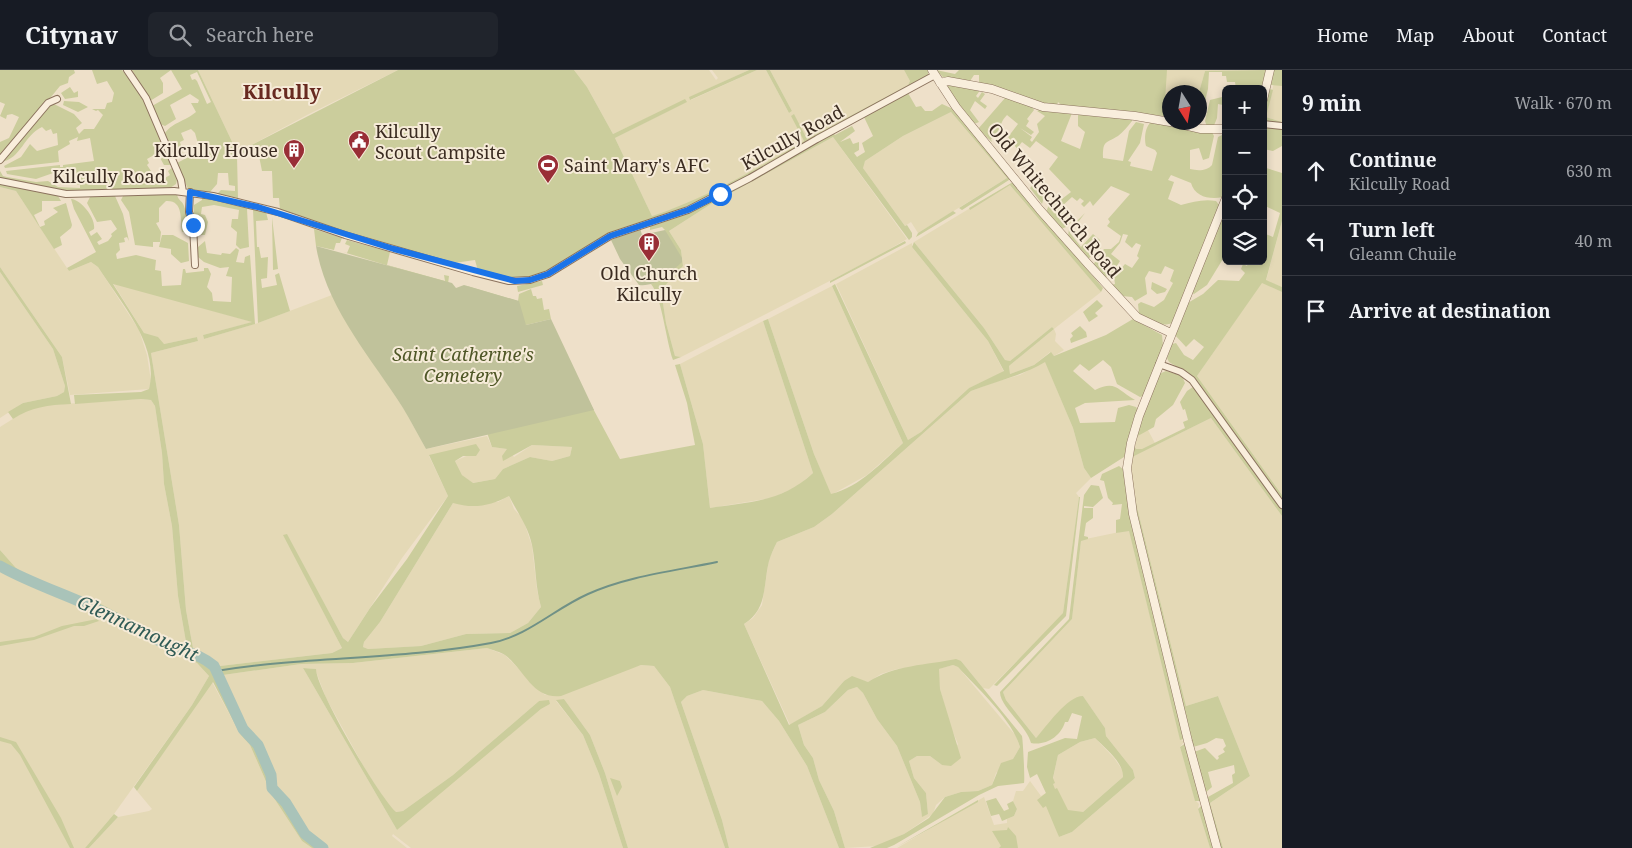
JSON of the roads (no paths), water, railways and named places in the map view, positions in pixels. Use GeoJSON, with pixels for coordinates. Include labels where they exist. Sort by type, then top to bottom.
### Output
{"type":"FeatureCollection","features":[{"type":"Feature","properties":{"kind":"street"},"geometry":{"type":"LineString","coordinates":[[127,70],[149,105],[181,180],[182,192]]}},
{"type":"Feature","properties":{"kind":"street"},"geometry":{"type":"LineString","coordinates":[[1266,85],[1270,70]]}},
{"type":"Feature","properties":{"kind":"street","name":"Kilcully Road"},"geometry":{"type":"LineString","coordinates":[[0,181],[66,194],[190,192],[228,199],[278,212],[345,235],[495,278],[515,281],[530,280],[548,274],[610,236],[688,210],[750,178],[934,73]]}},
{"type":"Feature","properties":{"kind":"street","name":"Old Whitechurch Road"},"geometry":{"type":"LineString","coordinates":[[934,73],[956,107],[1040,210],[1126,306],[1141,319],[1171,333]]}},
{"type":"Feature","properties":{"kind":"street"},"geometry":{"type":"LineString","coordinates":[[940,83],[948,81],[992,89],[1043,107],[1135,116],[1162,121]]}},
{"type":"Feature","properties":{"kind":"street"},"geometry":{"type":"LineString","coordinates":[[0,160],[48,103],[57,99]]}},
{"type":"Feature","properties":{"kind":"street"},"geometry":{"type":"LineString","coordinates":[[1267,124],[1282,126]]}},
{"type":"Feature","properties":{"kind":"street"},"geometry":{"type":"LineString","coordinates":[[1207,129],[1222,129]]}},
{"type":"Feature","properties":{"kind":"street"},"geometry":{"type":"LineString","coordinates":[[190,192],[189,208],[193,225],[195,265]]}},
{"type":"Feature","properties":{"kind":"street"},"geometry":{"type":"LineString","coordinates":[[1217,848],[1156,612],[1128,484],[1127,468],[1131,443],[1159,364],[1222,208]]}},
{"type":"Feature","properties":{"kind":"street"},"geometry":{"type":"LineString","coordinates":[[1159,364],[1181,372],[1192,380],[1282,505]]}},
{"type":"Feature","properties":{"kind":"waterway"},"geometry":{"type":"LineString","coordinates":[[216,671],[250,666],[422,652],[491,643],[517,634],[576,600],[603,588],[651,575],[717,562]]}},
{"type":"Feature","properties":{"kind":"waterway","name":"Glennamought"},"geometry":{"type":"LineString","coordinates":[[0,566],[101,611],[166,644],[197,655],[214,666],[243,729],[258,745],[271,775],[272,788],[286,803],[305,834],[323,848]]}},
{"type":"Feature","properties":{"kind":"place","name":"Kilcully Scout Campsite"},"geometry":{"type":"Point","coordinates":[359,160]}},
{"type":"Feature","properties":{"kind":"place","name":"Kilcully House"},"geometry":{"type":"Point","coordinates":[294,169]}},
{"type":"Feature","properties":{"kind":"place","name":"Saint Mary's AFC"},"geometry":{"type":"Point","coordinates":[548,184]}},
{"type":"Feature","properties":{"kind":"place","name":"Old Church Kilcully"},"geometry":{"type":"Point","coordinates":[649,262]}},
{"type":"Feature","properties":{"kind":"district","name":"Kilcully"},"geometry":{"type":"Point","coordinates":[282,91]}},
{"type":"Feature","properties":{"kind":"park label","name":"Saint Catherine's Cemetery"},"geometry":{"type":"Point","coordinates":[463,364]}}]}
